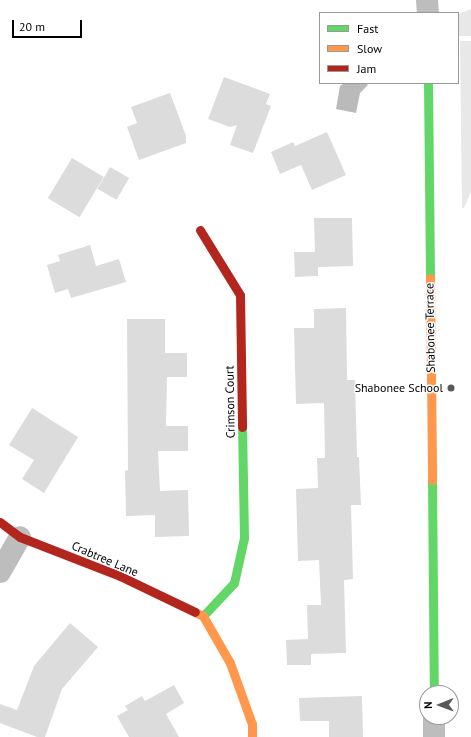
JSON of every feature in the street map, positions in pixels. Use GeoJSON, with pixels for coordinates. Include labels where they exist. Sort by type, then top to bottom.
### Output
{"type":"FeatureCollection","features":[{"type":"Feature","properties":{"kind":"street"},"geometry":{"type":"LineString","coordinates":[[427,0],[428,12]]}},
{"type":"Feature","properties":{"kind":"street","name":"Shabonee Terrace"},"geometry":{"type":"LineString","coordinates":[[428,84],[434,685]]}},
{"type":"Feature","properties":{"kind":"street","name":"Crimson Court"},"geometry":{"type":"LineString","coordinates":[[200,230],[240,295],[244,538],[234,583],[203,616]]}},
{"type":"Feature","properties":{"kind":"street","name":"Crabtree Lane"},"geometry":{"type":"LineString","coordinates":[[0,522],[20,537],[120,576],[203,616]]}},
{"type":"Feature","properties":{"kind":"street"},"geometry":{"type":"LineString","coordinates":[[0,572],[20,537]]}},
{"type":"Feature","properties":{"kind":"street"},"geometry":{"type":"LineString","coordinates":[[203,616],[230,663],[252,724],[252,737]]}},
{"type":"Feature","properties":{"kind":"street"},"geometry":{"type":"LineString","coordinates":[[434,725],[434,737]]}},
{"type":"Feature","properties":{"kind":"shaded area"},"geometry":{"type":"Polygon","coordinates":[[[471,9],[471,36],[459,36],[459,14],[471,9]]]}},
{"type":"Feature","properties":{"kind":"shaded area"},"geometry":{"type":"Polygon","coordinates":[[[460,41],[471,41],[471,191],[464,208],[462,208],[460,41]]]}},
{"type":"Feature","properties":{"kind":"shaded area"},"geometry":{"type":"Polygon","coordinates":[[[343,84],[368,85],[360,93],[356,113],[336,109],[340,86],[343,84]]]}},
{"type":"Feature","properties":{"kind":"building"},"geometry":{"type":"Polygon","coordinates":[[[224,77],[270,94],[266,104],[271,106],[253,153],[230,145],[237,125],[230,127],[208,119],[224,77]]]}},
{"type":"Feature","properties":{"kind":"building"},"geometry":{"type":"Polygon","coordinates":[[[170,93],[186,136],[186,143],[139,160],[127,127],[137,123],[131,107],[170,93]]]}},
{"type":"Feature","properties":{"kind":"building"},"geometry":{"type":"Polygon","coordinates":[[[327,132],[346,175],[312,190],[301,165],[280,174],[271,152],[293,142],[295,146],[327,132]]]}},
{"type":"Feature","properties":{"kind":"building"},"geometry":{"type":"Polygon","coordinates":[[[72,158],[104,177],[80,217],[48,198],[72,158]]]}},
{"type":"Feature","properties":{"kind":"building"},"geometry":{"type":"Polygon","coordinates":[[[110,167],[129,178],[117,200],[98,189],[110,167]]]}},
{"type":"Feature","properties":{"kind":"building"},"geometry":{"type":"Polygon","coordinates":[[[314,218],[352,218],[353,266],[318,267],[318,276],[295,277],[294,252],[315,252],[314,218]]]}},
{"type":"Feature","properties":{"kind":"building"},"geometry":{"type":"Polygon","coordinates":[[[90,245],[96,266],[119,259],[126,282],[71,298],[68,289],[55,293],[47,265],[60,261],[58,255],[90,245]]]}},
{"type":"Feature","properties":{"kind":"building"},"geometry":{"type":"Polygon","coordinates":[[[346,308],[347,380],[355,380],[357,457],[359,457],[361,505],[351,505],[353,579],[344,580],[346,653],[311,654],[311,665],[287,665],[286,640],[308,639],[307,605],[321,605],[319,560],[298,561],[296,489],[318,488],[317,458],[325,458],[324,403],[296,404],[294,328],[314,328],[314,309],[346,308]]]}},
{"type":"Feature","properties":{"kind":"building"},"geometry":{"type":"Polygon","coordinates":[[[127,319],[165,319],[165,353],[187,353],[187,377],[167,377],[166,426],[188,426],[188,451],[158,451],[160,491],[188,490],[189,536],[155,537],[155,515],[126,516],[125,471],[128,470],[127,319]]]}},
{"type":"Feature","properties":{"kind":"building"},"geometry":{"type":"Polygon","coordinates":[[[32,408],[78,437],[44,493],[22,479],[34,460],[9,445],[32,408]]]}},
{"type":"Feature","properties":{"kind":"building"},"geometry":{"type":"Polygon","coordinates":[[[70,623],[98,647],[62,689],[45,737],[37,737],[0,723],[0,704],[17,710],[34,666],[70,623]]]}},
{"type":"Feature","properties":{"kind":"building"},"geometry":{"type":"Polygon","coordinates":[[[174,685],[184,703],[166,714],[179,737],[129,737],[117,716],[128,710],[125,706],[142,696],[145,701],[174,685]]]}},
{"type":"Feature","properties":{"kind":"building"},"geometry":{"type":"Polygon","coordinates":[[[362,696],[363,737],[329,737],[329,721],[300,721],[299,698],[362,696]]]}},
{"type":"Feature","properties":{"kind":"traffic: fast"},"geometry":{"type":"LineString","coordinates":[[428,84],[430,278]]}},
{"type":"Feature","properties":{"kind":"traffic: fast"},"geometry":{"type":"LineString","coordinates":[[203,616],[234,583],[244,538],[242,427]]}},
{"type":"Feature","properties":{"kind":"traffic: fast"},"geometry":{"type":"LineString","coordinates":[[432,480],[434,685]]}},
{"type":"Feature","properties":{"kind":"traffic: slow"},"geometry":{"type":"LineString","coordinates":[[430,278],[432,480]]}},
{"type":"Feature","properties":{"kind":"traffic: slow"},"geometry":{"type":"LineString","coordinates":[[195,612],[203,616],[230,663],[252,724],[252,737]]}},
{"type":"Feature","properties":{"kind":"traffic: jam"},"geometry":{"type":"LineString","coordinates":[[200,230],[240,295],[242,427]]}},
{"type":"Feature","properties":{"kind":"traffic: jam"},"geometry":{"type":"LineString","coordinates":[[0,522],[20,537],[120,576],[195,612]]}},
{"type":"Feature","properties":{"kind":"place","name":"Shabonee School"},"geometry":{"type":"Point","coordinates":[451,388]}}]}
